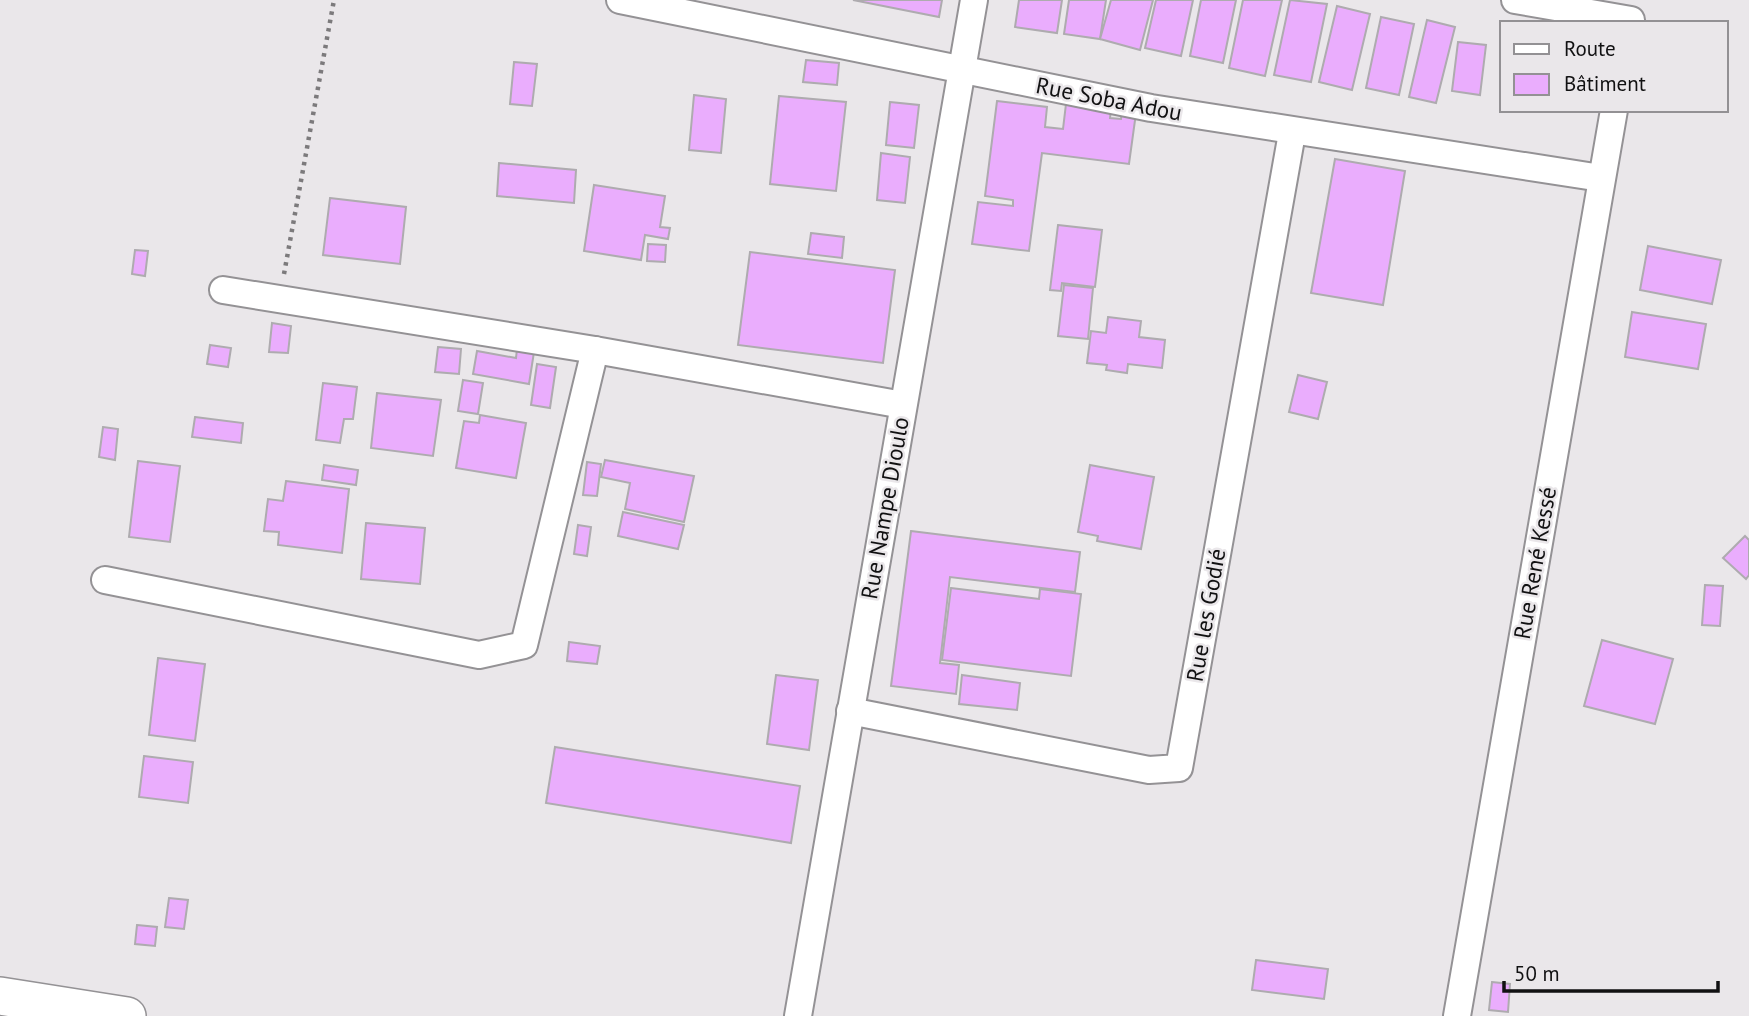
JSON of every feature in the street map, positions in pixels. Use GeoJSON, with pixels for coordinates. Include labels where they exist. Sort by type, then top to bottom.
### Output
{"type":"FeatureCollection","features":[{"type":"Feature","properties":{"kind":"street","name":"Rue Soba Adou"},"geometry":{"type":"LineString","coordinates":[[620,0],[1151,108],[1292,133],[1601,178]]}},
{"type":"Feature","properties":{"kind":"street","name":"Rue Nampe Dioulo"},"geometry":{"type":"LineString","coordinates":[[798,1016],[974,0]]}},
{"type":"Feature","properties":{"kind":"street"},"geometry":{"type":"LineString","coordinates":[[1515,0],[1632,14]]}},
{"type":"Feature","properties":{"kind":"street","name":"Rue René Kessé"},"geometry":{"type":"LineString","coordinates":[[1457,1016],[1614,112]]}},
{"type":"Feature","properties":{"kind":"street","name":"Rue les Godié"},"geometry":{"type":"LineString","coordinates":[[850,711],[1149,771],[1179,768],[1292,133]]}},
{"type":"Feature","properties":{"kind":"street"},"geometry":{"type":"LineString","coordinates":[[223,290],[595,350],[903,405]]}},
{"type":"Feature","properties":{"kind":"street"},"geometry":{"type":"LineString","coordinates":[[104,580],[479,655],[524,645],[595,350]]}},
{"type":"Feature","properties":{"kind":"street"},"geometry":{"type":"LineString","coordinates":[[0,996],[127,1016]]}},
{"type":"Feature","properties":{"kind":"path"},"geometry":{"type":"LineString","coordinates":[[280,299],[334,0]]}},
{"type":"Feature","properties":{"kind":"building"},"geometry":{"type":"Polygon","coordinates":[[[853,0],[942,0],[939,17],[853,0]]]}},
{"type":"Feature","properties":{"kind":"building"},"geometry":{"type":"Polygon","coordinates":[[[1019,0],[1062,0],[1057,33],[1015,27],[1019,0]]]}},
{"type":"Feature","properties":{"kind":"building"},"geometry":{"type":"Polygon","coordinates":[[[1069,0],[1106,0],[1100,39],[1064,34],[1069,0]]]}},
{"type":"Feature","properties":{"kind":"building"},"geometry":{"type":"Polygon","coordinates":[[[1111,0],[1153,0],[1140,50],[1100,39],[1111,0]]]}},
{"type":"Feature","properties":{"kind":"building"},"geometry":{"type":"Polygon","coordinates":[[[1156,0],[1193,0],[1181,56],[1145,48],[1156,0]]]}},
{"type":"Feature","properties":{"kind":"building"},"geometry":{"type":"Polygon","coordinates":[[[1201,0],[1236,0],[1223,63],[1190,56],[1201,0]]]}},
{"type":"Feature","properties":{"kind":"building"},"geometry":{"type":"Polygon","coordinates":[[[1243,0],[1282,0],[1265,76],[1229,68],[1243,0]]]}},
{"type":"Feature","properties":{"kind":"building"},"geometry":{"type":"Polygon","coordinates":[[[1290,0],[1327,4],[1311,82],[1274,75],[1290,0]]]}},
{"type":"Feature","properties":{"kind":"building"},"geometry":{"type":"Polygon","coordinates":[[[1337,6],[1370,14],[1352,90],[1319,82],[1337,6]]]}},
{"type":"Feature","properties":{"kind":"building"},"geometry":{"type":"Polygon","coordinates":[[[1381,17],[1414,24],[1399,95],[1366,88],[1381,17]]]}},
{"type":"Feature","properties":{"kind":"building"},"geometry":{"type":"Polygon","coordinates":[[[1427,20],[1455,27],[1436,103],[1409,97],[1427,20]]]}},
{"type":"Feature","properties":{"kind":"building"},"geometry":{"type":"Polygon","coordinates":[[[1458,42],[1486,45],[1480,95],[1452,91],[1458,42]]]}},
{"type":"Feature","properties":{"kind":"building"},"geometry":{"type":"Polygon","coordinates":[[[806,60],[839,63],[837,85],[803,82],[806,60]]]}},
{"type":"Feature","properties":{"kind":"building"},"geometry":{"type":"Polygon","coordinates":[[[514,62],[537,64],[532,106],[510,104],[514,62]]]}},
{"type":"Feature","properties":{"kind":"building"},"geometry":{"type":"Polygon","coordinates":[[[694,95],[726,99],[721,153],[689,150],[694,95]]]}},
{"type":"Feature","properties":{"kind":"building"},"geometry":{"type":"Polygon","coordinates":[[[779,96],[846,102],[836,191],[770,184],[779,96]]]}},
{"type":"Feature","properties":{"kind":"building"},"geometry":{"type":"Polygon","coordinates":[[[997,101],[1047,107],[1045,127],[1063,129],[1066,104],[1111,110],[1110,118],[1121,119],[1122,111],[1136,113],[1129,164],[1042,153],[1029,251],[972,244],[978,202],[1013,206],[1013,200],[985,196],[997,101]]]}},
{"type":"Feature","properties":{"kind":"building"},"geometry":{"type":"Polygon","coordinates":[[[890,102],[919,105],[914,148],[886,145],[890,102]]]}},
{"type":"Feature","properties":{"kind":"building"},"geometry":{"type":"Polygon","coordinates":[[[881,153],[910,157],[905,203],[877,200],[881,153]]]}},
{"type":"Feature","properties":{"kind":"building"},"geometry":{"type":"Polygon","coordinates":[[[1335,159],[1405,171],[1383,305],[1311,293],[1335,159]]]}},
{"type":"Feature","properties":{"kind":"building"},"geometry":{"type":"Polygon","coordinates":[[[499,163],[576,170],[574,203],[497,196],[499,163]]]}},
{"type":"Feature","properties":{"kind":"building"},"geometry":{"type":"Polygon","coordinates":[[[594,185],[665,196],[660,227],[670,228],[668,239],[645,235],[641,260],[584,251],[594,185]]]}},
{"type":"Feature","properties":{"kind":"building"},"geometry":{"type":"Polygon","coordinates":[[[330,198],[406,207],[400,264],[323,255],[330,198]]]}},
{"type":"Feature","properties":{"kind":"building"},"geometry":{"type":"Polygon","coordinates":[[[1058,225],[1102,230],[1095,287],[1062,283],[1061,291],[1050,290],[1058,225]]]}},
{"type":"Feature","properties":{"kind":"building"},"geometry":{"type":"Polygon","coordinates":[[[811,233],[844,237],[842,258],[808,254],[811,233]]]}},
{"type":"Feature","properties":{"kind":"building"},"geometry":{"type":"Polygon","coordinates":[[[648,244],[666,245],[665,262],[647,261],[648,244]]]}},
{"type":"Feature","properties":{"kind":"building"},"geometry":{"type":"Polygon","coordinates":[[[1648,246],[1721,260],[1712,304],[1640,290],[1648,246]]]}},
{"type":"Feature","properties":{"kind":"building"},"geometry":{"type":"Polygon","coordinates":[[[135,250],[148,251],[145,276],[132,274],[135,250]]]}},
{"type":"Feature","properties":{"kind":"building"},"geometry":{"type":"Polygon","coordinates":[[[750,252],[895,270],[883,363],[738,345],[750,252]]]}},
{"type":"Feature","properties":{"kind":"building"},"geometry":{"type":"Polygon","coordinates":[[[1064,285],[1093,288],[1088,339],[1058,336],[1064,285]]]}},
{"type":"Feature","properties":{"kind":"building"},"geometry":{"type":"Polygon","coordinates":[[[1632,312],[1706,324],[1698,369],[1625,357],[1632,312]]]}},
{"type":"Feature","properties":{"kind":"building"},"geometry":{"type":"Polygon","coordinates":[[[1108,317],[1141,321],[1139,337],[1165,340],[1162,368],[1128,364],[1127,373],[1106,370],[1107,365],[1087,363],[1091,331],[1106,333],[1108,317]]]}},
{"type":"Feature","properties":{"kind":"building"},"geometry":{"type":"Polygon","coordinates":[[[272,323],[291,326],[288,353],[269,352],[272,323]]]}},
{"type":"Feature","properties":{"kind":"building"},"geometry":{"type":"Polygon","coordinates":[[[210,345],[231,348],[228,367],[207,364],[210,345]]]}},
{"type":"Feature","properties":{"kind":"building"},"geometry":{"type":"Polygon","coordinates":[[[438,347],[461,349],[459,374],[435,372],[438,347]]]}},
{"type":"Feature","properties":{"kind":"building"},"geometry":{"type":"Polygon","coordinates":[[[517,349],[534,352],[529,384],[473,374],[477,351],[516,358],[517,349]]]}},
{"type":"Feature","properties":{"kind":"building"},"geometry":{"type":"Polygon","coordinates":[[[537,364],[556,367],[550,408],[531,405],[537,364]]]}},
{"type":"Feature","properties":{"kind":"building"},"geometry":{"type":"Polygon","coordinates":[[[1298,375],[1327,382],[1318,419],[1289,412],[1298,375]]]}},
{"type":"Feature","properties":{"kind":"building"},"geometry":{"type":"Polygon","coordinates":[[[463,380],[483,383],[478,414],[458,411],[463,380]]]}},
{"type":"Feature","properties":{"kind":"building"},"geometry":{"type":"Polygon","coordinates":[[[323,383],[357,387],[353,419],[344,419],[340,443],[316,440],[323,383]]]}},
{"type":"Feature","properties":{"kind":"building"},"geometry":{"type":"Polygon","coordinates":[[[377,393],[441,400],[433,456],[371,448],[377,393]]]}},
{"type":"Feature","properties":{"kind":"building"},"geometry":{"type":"Polygon","coordinates":[[[480,415],[526,423],[516,478],[456,468],[464,421],[479,423],[480,415]]]}},
{"type":"Feature","properties":{"kind":"building"},"geometry":{"type":"Polygon","coordinates":[[[195,417],[243,423],[241,443],[192,437],[195,417]]]}},
{"type":"Feature","properties":{"kind":"building"},"geometry":{"type":"Polygon","coordinates":[[[103,427],[118,429],[115,460],[99,457],[103,427]]]}},
{"type":"Feature","properties":{"kind":"building"},"geometry":{"type":"Polygon","coordinates":[[[605,460],[694,476],[684,522],[625,509],[630,483],[601,477],[605,460]]]}},
{"type":"Feature","properties":{"kind":"building"},"geometry":{"type":"Polygon","coordinates":[[[138,461],[180,466],[170,542],[129,537],[138,461]]]}},
{"type":"Feature","properties":{"kind":"building"},"geometry":{"type":"Polygon","coordinates":[[[587,462],[601,464],[597,496],[583,495],[587,462]]]}},
{"type":"Feature","properties":{"kind":"building"},"geometry":{"type":"Polygon","coordinates":[[[324,465],[358,470],[356,485],[322,480],[324,465]]]}},
{"type":"Feature","properties":{"kind":"building"},"geometry":{"type":"Polygon","coordinates":[[[1090,465],[1154,477],[1141,549],[1097,541],[1098,536],[1078,532],[1090,465]]]}},
{"type":"Feature","properties":{"kind":"building"},"geometry":{"type":"Polygon","coordinates":[[[286,481],[349,489],[342,553],[278,545],[279,532],[264,531],[268,499],[283,501],[286,481]]]}},
{"type":"Feature","properties":{"kind":"building"},"geometry":{"type":"Polygon","coordinates":[[[623,512],[684,525],[678,549],[618,536],[623,512]]]}},
{"type":"Feature","properties":{"kind":"building"},"geometry":{"type":"Polygon","coordinates":[[[366,523],[425,528],[420,584],[361,579],[366,523]]]}},
{"type":"Feature","properties":{"kind":"building"},"geometry":{"type":"Polygon","coordinates":[[[578,525],[591,527],[587,556],[574,554],[578,525]]]}},
{"type":"Feature","properties":{"kind":"building"},"geometry":{"type":"Polygon","coordinates":[[[911,531],[1080,552],[1075,592],[950,577],[940,663],[959,665],[956,694],[891,686],[911,531]]]}},
{"type":"Feature","properties":{"kind":"building"},"geometry":{"type":"Polygon","coordinates":[[[1745,536],[1749,540],[1749,575],[1746,579],[1723,558],[1745,536]]]}},
{"type":"Feature","properties":{"kind":"building"},"geometry":{"type":"Polygon","coordinates":[[[1705,585],[1723,586],[1720,626],[1702,625],[1705,585]]]}},
{"type":"Feature","properties":{"kind":"building"},"geometry":{"type":"Polygon","coordinates":[[[951,588],[1039,599],[1040,589],[1081,594],[1071,676],[942,660],[951,588]]]}},
{"type":"Feature","properties":{"kind":"building"},"geometry":{"type":"Polygon","coordinates":[[[1602,640],[1673,659],[1655,724],[1584,706],[1602,640]]]}},
{"type":"Feature","properties":{"kind":"building"},"geometry":{"type":"Polygon","coordinates":[[[569,642],[600,646],[597,664],[567,661],[569,642]]]}},
{"type":"Feature","properties":{"kind":"building"},"geometry":{"type":"Polygon","coordinates":[[[158,658],[205,664],[195,741],[149,735],[158,658]]]}},
{"type":"Feature","properties":{"kind":"building"},"geometry":{"type":"Polygon","coordinates":[[[776,675],[818,680],[809,750],[767,744],[776,675]]]}},
{"type":"Feature","properties":{"kind":"building"},"geometry":{"type":"Polygon","coordinates":[[[962,675],[1020,683],[1017,710],[959,704],[962,675]]]}},
{"type":"Feature","properties":{"kind":"building"},"geometry":{"type":"Polygon","coordinates":[[[555,747],[800,786],[791,843],[546,803],[555,747]]]}},
{"type":"Feature","properties":{"kind":"building"},"geometry":{"type":"Polygon","coordinates":[[[144,756],[193,762],[188,803],[139,797],[144,756]]]}},
{"type":"Feature","properties":{"kind":"building"},"geometry":{"type":"Polygon","coordinates":[[[169,898],[188,900],[184,929],[165,927],[169,898]]]}},
{"type":"Feature","properties":{"kind":"building"},"geometry":{"type":"Polygon","coordinates":[[[137,925],[157,927],[155,946],[135,944],[137,925]]]}},
{"type":"Feature","properties":{"kind":"building"},"geometry":{"type":"Polygon","coordinates":[[[1256,960],[1328,969],[1324,999],[1252,990],[1256,960]]]}},
{"type":"Feature","properties":{"kind":"building"},"geometry":{"type":"Polygon","coordinates":[[[1492,982],[1510,984],[1508,1012],[1489,1010],[1492,982]]]}}]}
